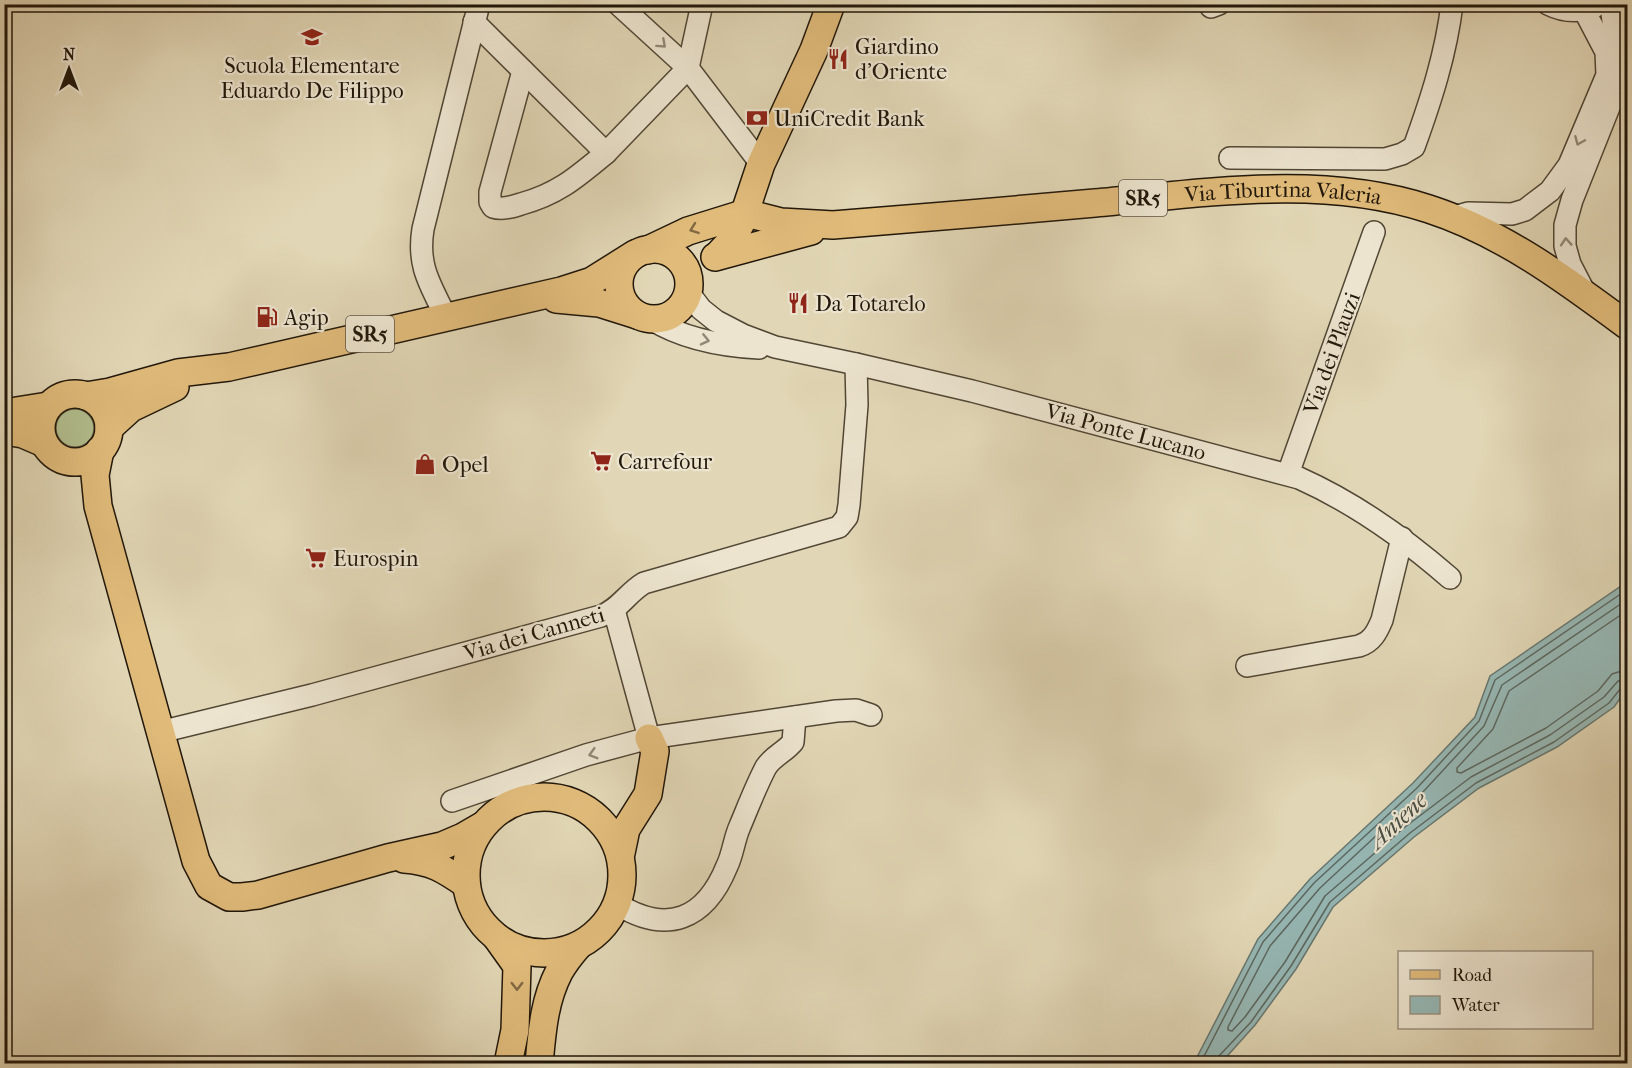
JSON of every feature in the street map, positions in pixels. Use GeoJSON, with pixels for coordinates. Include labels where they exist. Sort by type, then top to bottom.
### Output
{"type":"FeatureCollection","features":[{"type":"Feature","properties":{"kind":"main road"},"geometry":{"type":"LineString","coordinates":[[717,256],[735,235],[746,213],[761,164],[813,50],[831,4]]}},
{"type":"Feature","properties":{"kind":"main road","name":"Via Tiburtina Valeria"},"geometry":{"type":"LineString","coordinates":[[746,213],[781,222],[833,225],[1207,192],[1291,190],[1371,195],[1429,209],[1517,249],[1628,326]]}},
{"type":"Feature","properties":{"kind":"main road"},"geometry":{"type":"LineString","coordinates":[[522,301],[585,284],[642,252],[688,231],[746,213]]}},
{"type":"Feature","properties":{"kind":"main road","name":"Via Tiburtina Valeria"},"geometry":{"type":"LineString","coordinates":[[644,317],[661,319],[678,309],[685,302],[689,286],[717,256],[833,225]]}},
{"type":"Feature","properties":{"kind":"main road"},"geometry":{"type":"LineString","coordinates":[[644,317],[627,307],[621,297],[619,285],[626,263],[642,252],[660,250],[671,254],[680,260],[686,270],[689,286]]}},
{"type":"Feature","properties":{"kind":"main road"},"geometry":{"type":"LineString","coordinates":[[522,301],[577,300],[611,305],[644,317]]}},
{"type":"Feature","properties":{"kind":"main road","name":"SR5"},"geometry":{"type":"LineString","coordinates":[[218,369],[446,316],[522,301]]}},
{"type":"Feature","properties":{"kind":"main road"},"geometry":{"type":"LineString","coordinates":[[4,413],[48,406],[60,397],[69,394],[86,396],[110,392],[178,373],[218,369]]}},
{"type":"Feature","properties":{"kind":"main road"},"geometry":{"type":"LineString","coordinates":[[65,460],[72,462],[88,459],[131,408],[218,369]]}},
{"type":"Feature","properties":{"kind":"main road"},"geometry":{"type":"LineString","coordinates":[[86,396],[93,399],[106,414],[105,439],[95,475],[98,506],[196,861],[204,880],[216,891],[230,897],[258,896],[388,858],[442,846],[482,826],[499,810],[519,800],[542,796],[597,805],[614,804],[648,794]]}},
{"type":"Feature","properties":{"kind":"main road"},"geometry":{"type":"LineString","coordinates":[[48,406],[40,424],[44,443],[49,451],[76,467],[98,506]]}},
{"type":"Feature","properties":{"kind":"main road"},"geometry":{"type":"LineString","coordinates":[[4,431],[23,434],[44,443]]}},
{"type":"Feature","properties":{"kind":"main road"},"geometry":{"type":"LineString","coordinates":[[539,1064],[543,1020],[559,970],[578,946],[626,909],[621,853],[626,829],[648,794],[655,751],[649,738]]}},
{"type":"Feature","properties":{"kind":"main road"},"geometry":{"type":"LineString","coordinates":[[565,799],[586,808],[603,823],[612,834],[621,853]]}},
{"type":"Feature","properties":{"kind":"main road"},"geometry":{"type":"LineString","coordinates":[[482,826],[470,848],[466,866],[466,884],[475,912],[517,966],[515,1030],[508,1064]]}},
{"type":"Feature","properties":{"kind":"main road"},"geometry":{"type":"LineString","coordinates":[[388,858],[422,860],[437,865],[466,884]]}},
{"type":"Feature","properties":{"kind":"main road"},"geometry":{"type":"LineString","coordinates":[[494,935],[506,943],[534,952],[556,952],[578,946]]}},
{"type":"Feature","properties":{"kind":"street"},"geometry":{"type":"LineString","coordinates":[[618,4],[688,68],[761,164]]}},
{"type":"Feature","properties":{"kind":"street"},"geometry":{"type":"LineString","coordinates":[[524,71],[490,192],[489,199],[494,207],[501,209],[549,195],[574,180],[606,153],[688,68],[702,4]]}},
{"type":"Feature","properties":{"kind":"street"},"geometry":{"type":"LineString","coordinates":[[1230,158],[1385,159],[1402,154],[1414,147],[1434,90],[1452,4]]}},
{"type":"Feature","properties":{"kind":"street"},"geometry":{"type":"LineString","coordinates":[[1450,218],[1468,213],[1512,214],[1525,210],[1550,191],[1569,165],[1607,75],[1606,52],[1591,8],[1566,11],[1548,4]]}},
{"type":"Feature","properties":{"kind":"street"},"geometry":{"type":"LineString","coordinates":[[1587,296],[1570,264],[1565,246],[1566,225],[1572,200],[1621,77],[1622,64],[1612,18],[1612,4]]}},
{"type":"Feature","properties":{"kind":"street"},"geometry":{"type":"LineString","coordinates":[[476,13],[524,71],[606,153]]}},
{"type":"Feature","properties":{"kind":"street"},"geometry":{"type":"LineString","coordinates":[[446,316],[425,273],[421,247],[423,229],[476,13]]}},
{"type":"Feature","properties":{"kind":"street","name":"Via dei Plauzi"},"geometry":{"type":"LineString","coordinates":[[1288,474],[1374,232]]}},
{"type":"Feature","properties":{"kind":"street","name":"Via Ponte Lucano"},"geometry":{"type":"LineString","coordinates":[[689,286],[701,309],[716,321],[743,335],[775,347],[982,393],[1288,474],[1333,495],[1402,538],[1450,578]]}},
{"type":"Feature","properties":{"kind":"street","name":"Via Ponte Lucano"},"geometry":{"type":"LineString","coordinates":[[644,317],[672,331],[704,340],[747,347],[775,347]]}},
{"type":"Feature","properties":{"kind":"street","name":"Via dei Canneti"},"geometry":{"type":"LineString","coordinates":[[160,732],[312,695],[601,616],[614,610],[631,592],[644,584],[839,528],[847,517],[849,505],[856,422],[856,364]]}},
{"type":"Feature","properties":{"kind":"street"},"geometry":{"type":"LineString","coordinates":[[1247,666],[1359,646],[1368,642],[1376,633],[1382,620],[1402,538]]}},
{"type":"Feature","properties":{"kind":"street"},"geometry":{"type":"LineString","coordinates":[[614,610],[649,738]]}},
{"type":"Feature","properties":{"kind":"street"},"geometry":{"type":"LineString","coordinates":[[452,801],[586,755],[649,738],[849,710],[865,711],[871,715]]}},
{"type":"Feature","properties":{"kind":"street"},"geometry":{"type":"LineString","coordinates":[[626,909],[650,920],[664,920],[686,915],[705,904],[727,867],[739,828],[765,769],[772,758],[793,742],[795,717]]}},
{"type":"Feature","properties":{"kind":"green space"},"geometry":{"type":"Polygon","coordinates":[[[75,409],[89,414],[94,428],[89,442],[75,447],[61,442],[56,428],[61,414],[75,409]]]}},
{"type":"Feature","properties":{"kind":"water","name":"Aniene"},"geometry":{"type":"Polygon","coordinates":[[[1627,582],[1627,689],[1614,707],[1557,747],[1479,788],[1414,837],[1333,907],[1296,969],[1255,1025],[1221,1063],[1194,1063],[1258,939],[1310,879],[1413,783],[1475,717],[1490,676],[1627,582]]]}},
{"type":"Feature","properties":{"kind":"place","name":"Scuola Elementare Eduardo De Filippo"},"geometry":{"type":"Point","coordinates":[312,37]}},
{"type":"Feature","properties":{"kind":"place","name":"Giardino d'Oriente"},"geometry":{"type":"Point","coordinates":[838,59]}},
{"type":"Feature","properties":{"kind":"place","name":"UniCredit Bank"},"geometry":{"type":"Point","coordinates":[757,118]}},
{"type":"Feature","properties":{"kind":"place","name":"Da Totarelo"},"geometry":{"type":"Point","coordinates":[798,303]}},
{"type":"Feature","properties":{"kind":"place","name":"Agip"},"geometry":{"type":"Point","coordinates":[267,317]}},
{"type":"Feature","properties":{"kind":"place","name":"Carrefour"},"geometry":{"type":"Point","coordinates":[601,461]}},
{"type":"Feature","properties":{"kind":"place","name":"Opel"},"geometry":{"type":"Point","coordinates":[425,464]}},
{"type":"Feature","properties":{"kind":"place","name":"Eurospin"},"geometry":{"type":"Point","coordinates":[316,558]}}]}
